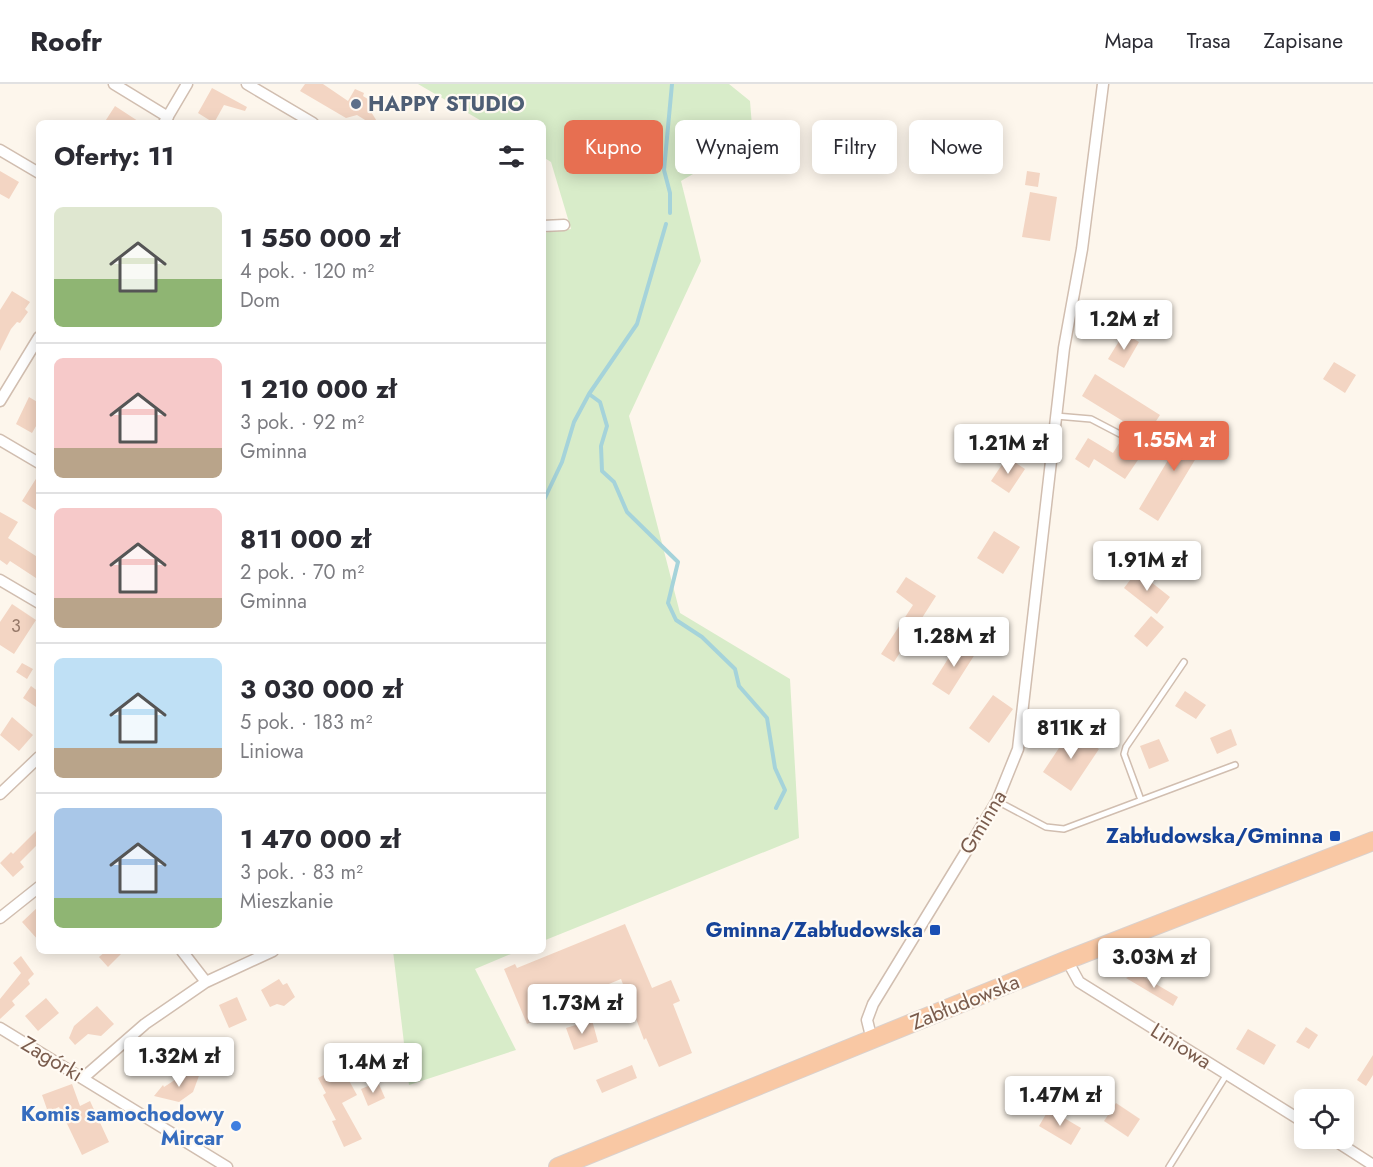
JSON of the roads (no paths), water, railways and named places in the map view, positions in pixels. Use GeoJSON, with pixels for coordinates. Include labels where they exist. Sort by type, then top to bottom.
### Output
{"type":"FeatureCollection","features":[{"type":"Feature","properties":{"kind":"highway","name":"Zabłudowska"},"geometry":{"type":"LineString","coordinates":[[558,1167],[1066,960],[1373,841]]}},
{"type":"Feature","properties":{"kind":"street"},"geometry":{"type":"LineString","coordinates":[[114,84],[166,120],[187,84]]}},
{"type":"Feature","properties":{"kind":"street"},"geometry":{"type":"LineString","coordinates":[[247,84],[308,120]]}},
{"type":"Feature","properties":{"kind":"street","name":"Gminna"},"geometry":{"type":"LineString","coordinates":[[872,1040],[867,1020],[873,1004],[997,801],[1006,785],[1018,749],[1071,295],[1082,249],[1103,84]]}},
{"type":"Feature","properties":{"kind":"street"},"geometry":{"type":"LineString","coordinates":[[0,150],[36,171]]}},
{"type":"Feature","properties":{"kind":"street"},"geometry":{"type":"LineString","coordinates":[[546,226],[564,225]]}},
{"type":"Feature","properties":{"kind":"street"},"geometry":{"type":"LineString","coordinates":[[0,401],[36,342]]}},
{"type":"Feature","properties":{"kind":"street"},"geometry":{"type":"LineString","coordinates":[[0,440],[36,461]]}},
{"type":"Feature","properties":{"kind":"street"},"geometry":{"type":"LineString","coordinates":[[0,580],[36,601]]}},
{"type":"Feature","properties":{"kind":"street"},"geometry":{"type":"LineString","coordinates":[[0,794],[36,760]]}},
{"type":"Feature","properties":{"kind":"street"},"geometry":{"type":"LineString","coordinates":[[0,918],[36,889]]}},
{"type":"Feature","properties":{"kind":"street"},"geometry":{"type":"LineString","coordinates":[[184,954],[206,982]]}},
{"type":"Feature","properties":{"kind":"street"},"geometry":{"type":"LineString","coordinates":[[83,1078],[145,1024],[206,982],[267,954]]}},
{"type":"Feature","properties":{"kind":"street","name":"Liniowa"},"geometry":{"type":"LineString","coordinates":[[1066,960],[1078,982],[1294,1116]]}},
{"type":"Feature","properties":{"kind":"street","name":"Zagórki"},"geometry":{"type":"LineString","coordinates":[[0,1028],[227,1167]]}},
{"type":"Feature","properties":{"kind":"street"},"geometry":{"type":"LineString","coordinates":[[1348,1149],[1373,1165]]}},
{"type":"Feature","properties":{"kind":"lane"},"geometry":{"type":"LineString","coordinates":[[1056,416],[1091,419],[1160,455]]}},
{"type":"Feature","properties":{"kind":"lane"},"geometry":{"type":"LineString","coordinates":[[1141,800],[1124,754],[1126,747],[1184,662]]}},
{"type":"Feature","properties":{"kind":"lane"},"geometry":{"type":"LineString","coordinates":[[997,801],[1046,827],[1064,829],[1235,765]]}},
{"type":"Feature","properties":{"kind":"lane"},"geometry":{"type":"LineString","coordinates":[[1169,1167],[1227,1074]]}},
{"type":"Feature","properties":{"kind":"waterway"},"geometry":{"type":"LineString","coordinates":[[670,213],[670,193],[664,170],[672,84]]}},
{"type":"Feature","properties":{"kind":"waterway"},"geometry":{"type":"LineString","coordinates":[[546,496],[562,462],[574,422],[589,394],[637,324],[666,224]]}},
{"type":"Feature","properties":{"kind":"waterway"},"geometry":{"type":"LineString","coordinates":[[589,394],[600,402],[607,426],[601,446],[602,471],[614,482],[627,512],[678,562],[668,603],[676,620],[702,637],[735,669],[739,686],[767,718],[775,768],[785,790],[776,808]]}},
{"type":"Feature","properties":{"kind":"place","name":"HAPPY STUDIO"},"geometry":{"type":"Point","coordinates":[356,104]}},
{"type":"Feature","properties":{"kind":"place","name":"Zabłudowska/Gminna"},"geometry":{"type":"Point","coordinates":[1335,836]}},
{"type":"Feature","properties":{"kind":"place","name":"Gminna/Zabłudowska"},"geometry":{"type":"Point","coordinates":[935,930]}},
{"type":"Feature","properties":{"kind":"place","name":"Komis samochodowy Mircar"},"geometry":{"type":"Point","coordinates":[236,1126]}}]}
